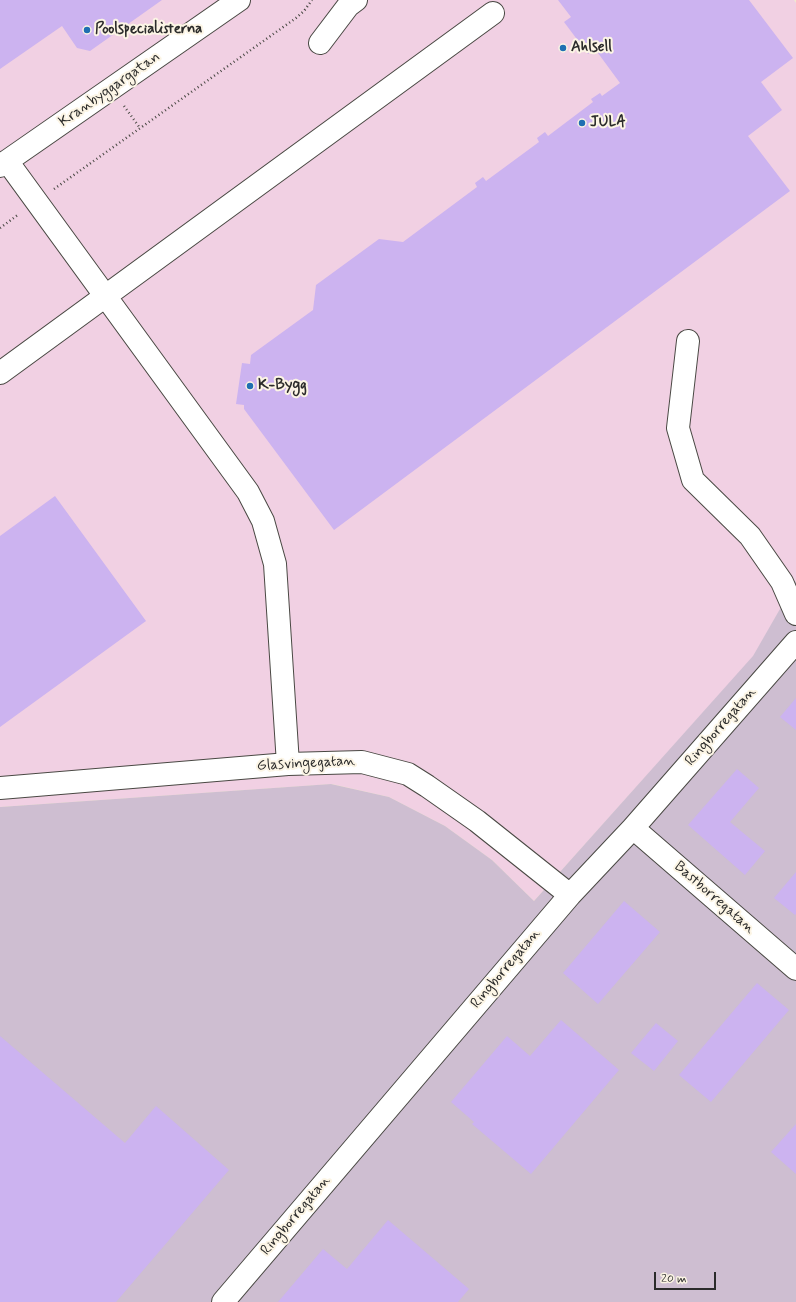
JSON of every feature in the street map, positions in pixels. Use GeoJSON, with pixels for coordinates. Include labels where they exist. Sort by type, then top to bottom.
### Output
{"type":"FeatureCollection","features":[{"type":"Feature","properties":{"kind":"street","name":"Kranbyggargatan"},"geometry":{"type":"LineString","coordinates":[[4,164],[239,0]]}},
{"type":"Feature","properties":{"kind":"street"},"geometry":{"type":"LineString","coordinates":[[320,43],[349,2]]}},
{"type":"Feature","properties":{"kind":"street"},"geometry":{"type":"LineString","coordinates":[[0,372],[492,13]]}},
{"type":"Feature","properties":{"kind":"street"},"geometry":{"type":"LineString","coordinates":[[4,164],[37,202],[248,492],[262,521],[275,564],[288,764]]}},
{"type":"Feature","properties":{"kind":"street"},"geometry":{"type":"LineString","coordinates":[[688,341],[678,428],[693,480],[750,536],[782,582],[796,614]]}},
{"type":"Feature","properties":{"kind":"street","name":"Ringborregatan"},"geometry":{"type":"LineString","coordinates":[[223,1302],[570,895],[633,828],[796,642]]}},
{"type":"Feature","properties":{"kind":"street","name":"Glasvingegatan"},"geometry":{"type":"LineString","coordinates":[[0,788],[288,764],[362,762],[408,774],[427,786],[477,820],[570,895]]}},
{"type":"Feature","properties":{"kind":"street","name":"Bastborregatan"},"geometry":{"type":"LineString","coordinates":[[633,828],[796,969]]}},
{"type":"Feature","properties":{"kind":"path"},"geometry":{"type":"LineString","coordinates":[[0,228],[296,18],[304,11],[312,0]]}},
{"type":"Feature","properties":{"kind":"shaded area"},"geometry":{"type":"Polygon","coordinates":[[[0,0],[794,0],[796,3],[796,581],[754,656],[534,901],[492,860],[445,826],[389,797],[332,784],[0,807],[0,0]]]}},
{"type":"Feature","properties":{"kind":"shaded area"},"geometry":{"type":"Polygon","coordinates":[[[796,581],[796,1302],[0,1302],[0,807],[331,784],[389,797],[445,826],[492,860],[534,901],[753,656],[796,581]]]}},
{"type":"Feature","properties":{"kind":"building"},"geometry":{"type":"Polygon","coordinates":[[[0,0],[162,0],[90,51],[77,48],[62,26],[0,69],[0,0]]]}},
{"type":"Feature","properties":{"kind":"building"},"geometry":{"type":"Polygon","coordinates":[[[558,0],[749,0],[793,58],[761,82],[782,110],[748,136],[790,191],[334,530],[244,409],[244,405],[236,404],[242,363],[250,364],[251,355],[313,310],[316,285],[379,239],[403,242],[477,187],[475,183],[483,177],[486,181],[539,142],[537,138],[545,132],[548,136],[593,102],[591,99],[600,93],[602,96],[620,83],[595,49],[588,54],[564,22],[571,17],[558,0]]]}},
{"type":"Feature","properties":{"kind":"building"},"geometry":{"type":"Polygon","coordinates":[[[55,496],[146,621],[0,727],[0,536],[55,496]]]}},
{"type":"Feature","properties":{"kind":"building"},"geometry":{"type":"Polygon","coordinates":[[[796,698],[796,730],[780,717],[796,698]]]}},
{"type":"Feature","properties":{"kind":"building"},"geometry":{"type":"Polygon","coordinates":[[[737,769],[759,788],[730,822],[765,851],[745,875],[688,825],[737,769]]]}},
{"type":"Feature","properties":{"kind":"building"},"geometry":{"type":"Polygon","coordinates":[[[796,872],[796,914],[795,915],[774,898],[796,872]]]}},
{"type":"Feature","properties":{"kind":"building"},"geometry":{"type":"Polygon","coordinates":[[[624,901],[660,932],[598,1004],[563,973],[624,901]]]}},
{"type":"Feature","properties":{"kind":"building"},"geometry":{"type":"Polygon","coordinates":[[[757,983],[789,1010],[711,1102],[679,1075],[757,983]]]}},
{"type":"Feature","properties":{"kind":"building"},"geometry":{"type":"Polygon","coordinates":[[[561,1020],[619,1070],[531,1174],[472,1124],[474,1122],[451,1102],[507,1036],[530,1056],[561,1020]]]}},
{"type":"Feature","properties":{"kind":"building"},"geometry":{"type":"Polygon","coordinates":[[[656,1023],[678,1041],[654,1071],[631,1053],[656,1023]]]}},
{"type":"Feature","properties":{"kind":"building"},"geometry":{"type":"Polygon","coordinates":[[[0,1036],[125,1143],[156,1106],[229,1170],[116,1302],[0,1302],[0,1036]]]}},
{"type":"Feature","properties":{"kind":"building"},"geometry":{"type":"Polygon","coordinates":[[[796,1124],[796,1174],[771,1152],[796,1124]]]}},
{"type":"Feature","properties":{"kind":"building"},"geometry":{"type":"Polygon","coordinates":[[[388,1220],[469,1289],[458,1302],[278,1302],[323,1249],[347,1269],[388,1220]]]}},
{"type":"Feature","properties":{"kind":"place","name":"Poolspecialisterna"},"geometry":{"type":"Point","coordinates":[87,30]}},
{"type":"Feature","properties":{"kind":"place","name":"Ahlsell"},"geometry":{"type":"Point","coordinates":[563,48]}},
{"type":"Feature","properties":{"kind":"place","name":"JULA"},"geometry":{"type":"Point","coordinates":[582,123]}},
{"type":"Feature","properties":{"kind":"place","name":"K-Bygg"},"geometry":{"type":"Point","coordinates":[250,386]}}]}
